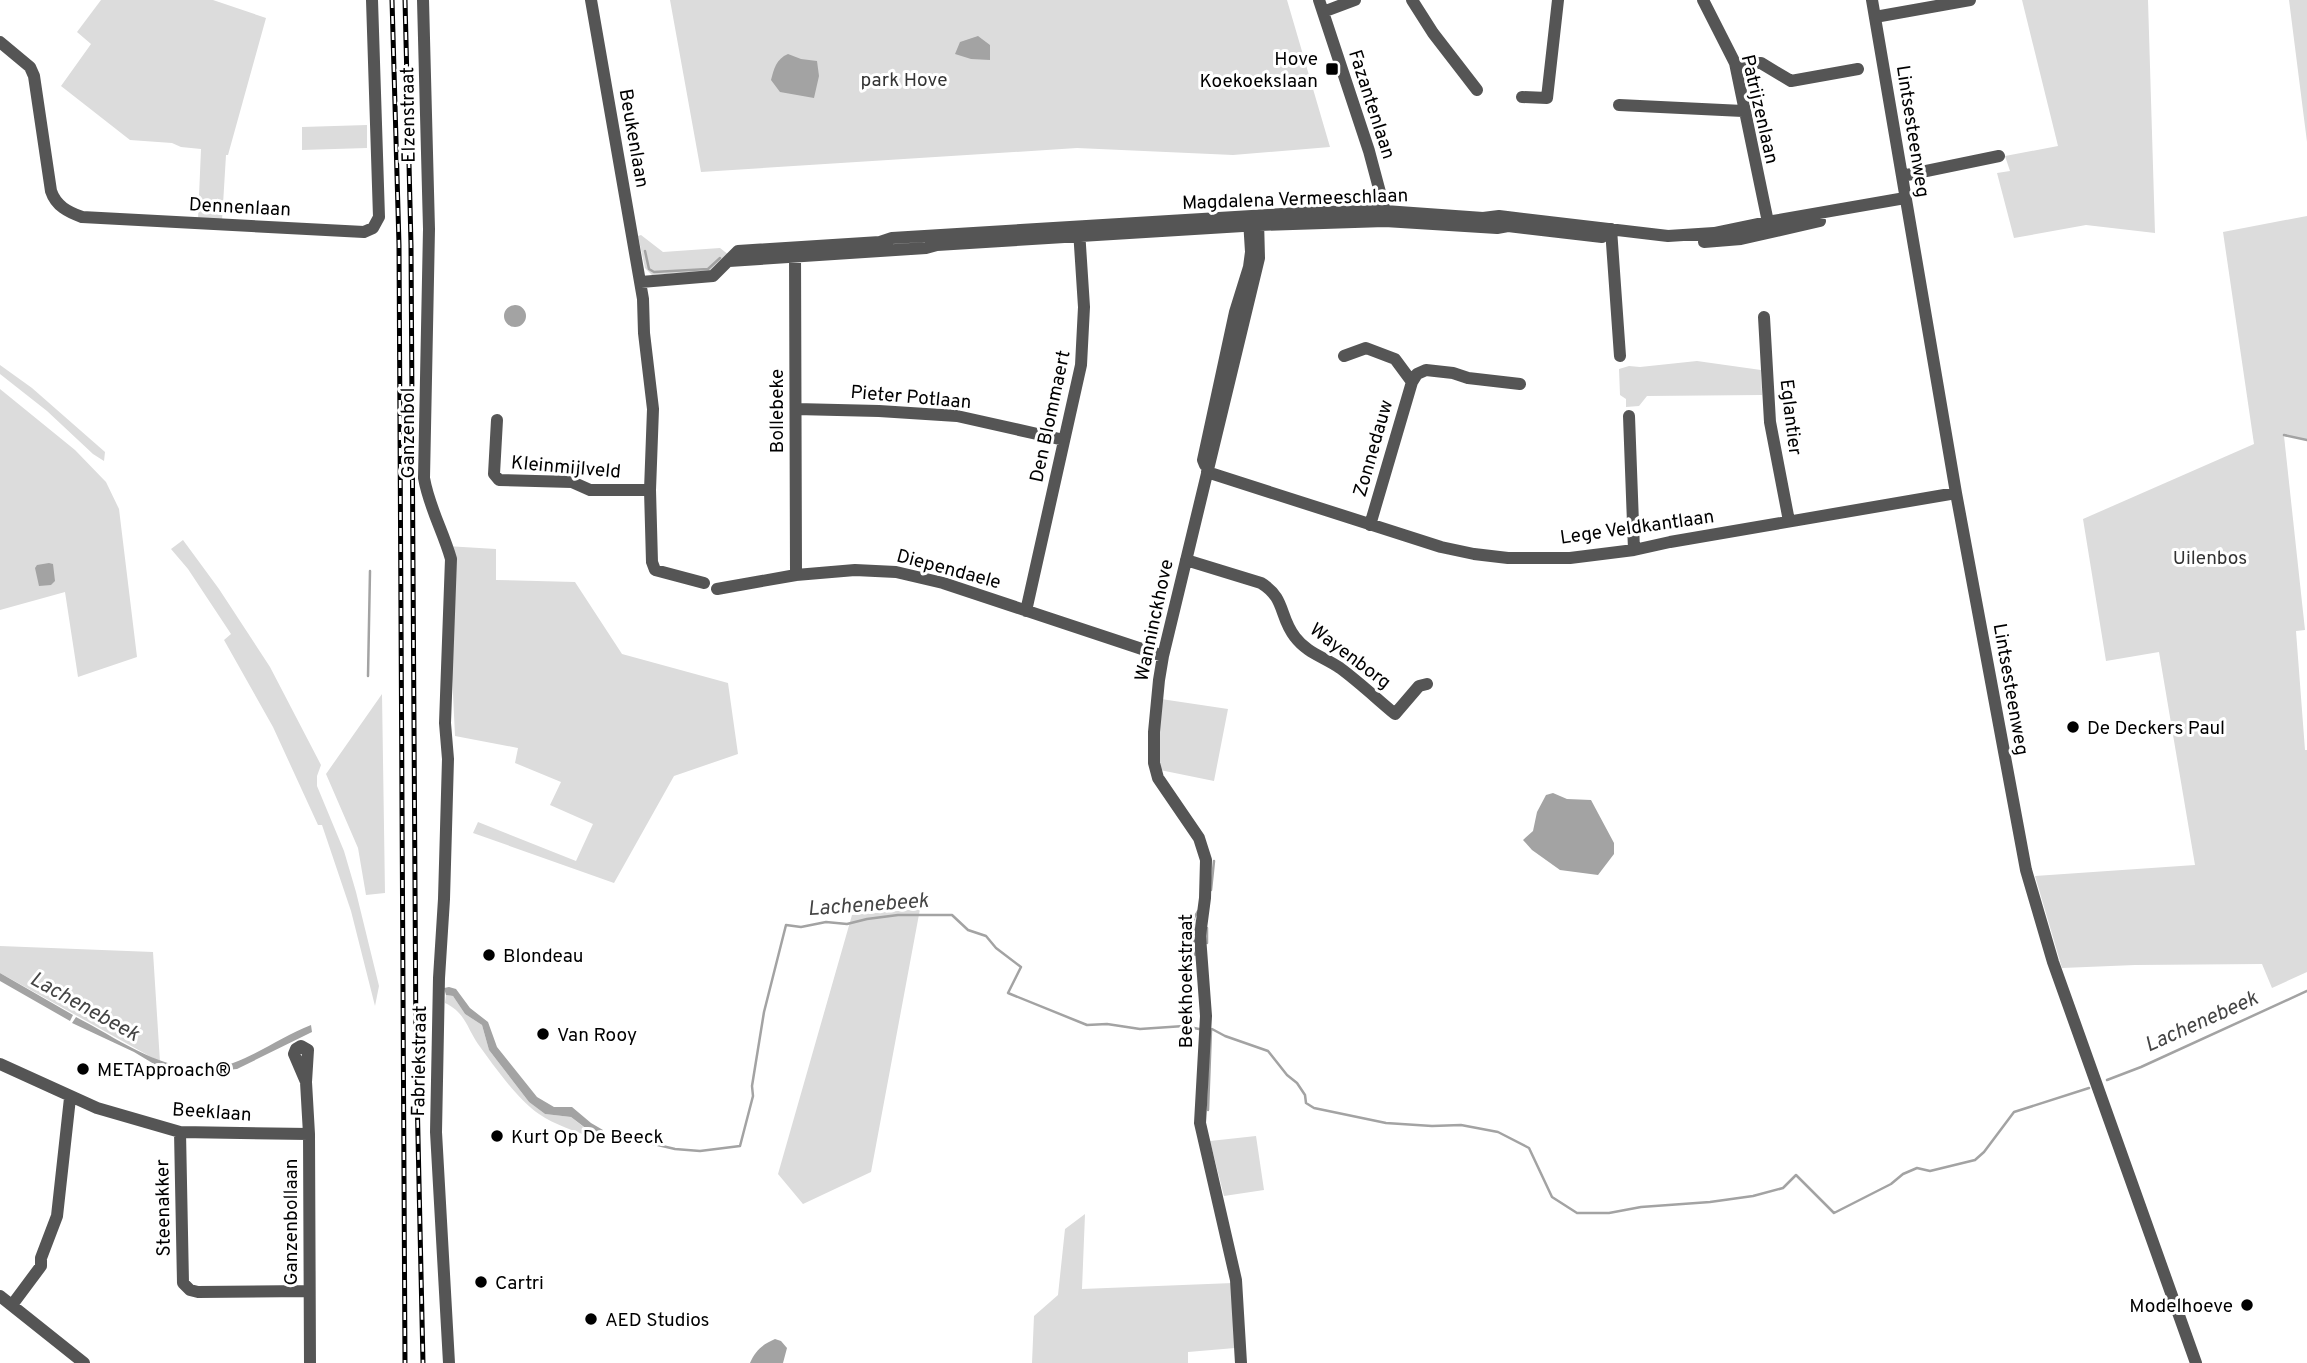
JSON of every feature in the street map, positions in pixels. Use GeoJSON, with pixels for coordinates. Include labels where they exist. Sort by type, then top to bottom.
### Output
{"type":"FeatureCollection","features":[{"type":"Feature","properties":{"kind":"street","name":"Dennenlaan"},"geometry":{"type":"LineString","coordinates":[[0,42],[30,67],[34,76],[49,184],[58,205],[70,212],[82,217],[364,232],[373,228],[379,217],[372,0]]}},
{"type":"Feature","properties":{"kind":"street","name":"Elzenstraat"},"geometry":{"type":"LineString","coordinates":[[423,0],[429,229]]}},
{"type":"Feature","properties":{"kind":"street","name":"Beukenlaan"},"geometry":{"type":"LineString","coordinates":[[592,0],[641,282]]}},
{"type":"Feature","properties":{"kind":"street"},"geometry":{"type":"LineString","coordinates":[[1321,6],[1355,0]]}},
{"type":"Feature","properties":{"kind":"street"},"geometry":{"type":"LineString","coordinates":[[1412,0],[1433,33],[1477,90]]}},
{"type":"Feature","properties":{"kind":"street"},"geometry":{"type":"LineString","coordinates":[[1522,97],[1547,98],[1558,0]]}},
{"type":"Feature","properties":{"kind":"street","name":"Patrijzenlaan"},"geometry":{"type":"LineString","coordinates":[[1703,0],[1735,63],[1769,226]]}},
{"type":"Feature","properties":{"kind":"street","name":"Lintsesteenweg"},"geometry":{"type":"LineString","coordinates":[[1872,0],[1956,493],[2026,870],[2053,962],[2196,1363]]}},
{"type":"Feature","properties":{"kind":"street"},"geometry":{"type":"LineString","coordinates":[[1875,17],[1970,0]]}},
{"type":"Feature","properties":{"kind":"street","name":"Fazantenlaan"},"geometry":{"type":"LineString","coordinates":[[1321,6],[1369,151],[1385,216]]}},
{"type":"Feature","properties":{"kind":"street"},"geometry":{"type":"LineString","coordinates":[[1735,63],[1760,63],[1791,81],[1858,69]]}},
{"type":"Feature","properties":{"kind":"street"},"geometry":{"type":"LineString","coordinates":[[1619,105],[1743,111]]}},
{"type":"Feature","properties":{"kind":"street"},"geometry":{"type":"LineString","coordinates":[[1902,176],[1999,156]]}},
{"type":"Feature","properties":{"kind":"street","name":"Magdalena Vermeeschlaan"},"geometry":{"type":"LineString","coordinates":[[641,282],[713,276],[738,251],[916,249],[1079,231],[1385,216],[1499,216],[1611,233],[1702,234],[1769,226],[1906,202]]}},
{"type":"Feature","properties":{"kind":"street","name":"Wanninckhove"},"geometry":{"type":"LineString","coordinates":[[1158,778],[1153,752],[1158,680],[1259,258],[1254,221]]}},
{"type":"Feature","properties":{"kind":"street","name":"Ganzenbol"},"geometry":{"type":"LineString","coordinates":[[429,229],[424,478],[427,499],[445,538],[451,559],[445,723],[448,759]]}},
{"type":"Feature","properties":{"kind":"street","name":"Den Blommaert"},"geometry":{"type":"LineString","coordinates":[[1026,611],[1078,384],[1084,343],[1079,231]]}},
{"type":"Feature","properties":{"kind":"street"},"geometry":{"type":"LineString","coordinates":[[1611,233],[1620,356]]}},
{"type":"Feature","properties":{"kind":"street","name":"Bollebeke"},"geometry":{"type":"LineString","coordinates":[[795,252],[796,575]]}},
{"type":"Feature","properties":{"kind":"street"},"geometry":{"type":"LineString","coordinates":[[641,282],[643,333],[652,397],[650,490],[653,567],[704,583]]}},
{"type":"Feature","properties":{"kind":"street","name":"Eglantier"},"geometry":{"type":"LineString","coordinates":[[1764,317],[1770,422],[1788,521]]}},
{"type":"Feature","properties":{"kind":"street","name":"Zonnedauw"},"geometry":{"type":"LineString","coordinates":[[1344,356],[1366,348],[1395,359],[1412,382]]}},
{"type":"Feature","properties":{"kind":"street","name":"Zonnedauw"},"geometry":{"type":"LineString","coordinates":[[1370,525],[1412,382],[1417,374],[1426,370],[1520,384]]}},
{"type":"Feature","properties":{"kind":"street","name":"Pieter Potlaan"},"geometry":{"type":"LineString","coordinates":[[796,409],[957,416],[1064,440]]}},
{"type":"Feature","properties":{"kind":"street"},"geometry":{"type":"LineString","coordinates":[[1629,416],[1634,550]]}},
{"type":"Feature","properties":{"kind":"street","name":"Kleinmijlveld"},"geometry":{"type":"LineString","coordinates":[[497,420],[494,474],[499,480],[572,482],[590,490],[650,490]]}},
{"type":"Feature","properties":{"kind":"street","name":"Lege Veldkantlaan"},"geometry":{"type":"LineString","coordinates":[[1207,472],[1441,547],[1508,558],[1570,558],[1634,550],[1956,493]]}},
{"type":"Feature","properties":{"kind":"street","name":"Wayenborg"},"geometry":{"type":"LineString","coordinates":[[1186,560],[1268,587],[1278,598],[1289,629],[1296,639],[1315,655],[1341,669],[1395,714],[1419,686],[1427,684]]}},
{"type":"Feature","properties":{"kind":"street","name":"Diependaele"},"geometry":{"type":"LineString","coordinates":[[717,589],[796,575],[855,570],[896,572],[943,583],[1163,656]]}},
{"type":"Feature","properties":{"kind":"street","name":"Fabriekstraat"},"geometry":{"type":"LineString","coordinates":[[448,759],[436,1132],[449,1363]]}},
{"type":"Feature","properties":{"kind":"street","name":"Beekhoekstraat"},"geometry":{"type":"LineString","coordinates":[[1158,778],[1199,838],[1206,860],[1200,947],[1206,1016],[1200,1123],[1236,1280],[1241,1363]]}},
{"type":"Feature","properties":{"kind":"street","name":"Beeklaan"},"geometry":{"type":"LineString","coordinates":[[0,1064],[70,1098],[124,1117],[180,1132],[309,1134]]}},
{"type":"Feature","properties":{"kind":"street","name":"Ganzenbollaan"},"geometry":{"type":"LineString","coordinates":[[306,1082],[309,1134],[310,1363]]}},
{"type":"Feature","properties":{"kind":"street"},"geometry":{"type":"LineString","coordinates":[[70,1098],[57,1216],[41,1258],[34,1261],[5,1300],[83,1363]]}},
{"type":"Feature","properties":{"kind":"street","name":"Steenakker"},"geometry":{"type":"LineString","coordinates":[[180,1132],[183,1283],[190,1290],[198,1292],[309,1291]]}},
{"type":"Feature","properties":{"kind":"green space"},"geometry":{"type":"Polygon","coordinates":[[[101,0],[213,0],[266,18],[226,155],[222,221],[198,220],[201,149],[172,143],[130,140],[61,86],[91,44],[77,32],[101,0]]]}},
{"type":"Feature","properties":{"kind":"green space","name":"park Hove"},"geometry":{"type":"Polygon","coordinates":[[[670,0],[1287,0],[1330,147],[1233,155],[1077,148],[701,172],[670,0]]]}},
{"type":"Feature","properties":{"kind":"green space"},"geometry":{"type":"Polygon","coordinates":[[[2022,0],[2148,0],[2155,233],[2086,225],[2014,238],[1997,173],[2010,171],[2005,156],[2058,146],[2022,0]]]}},
{"type":"Feature","properties":{"kind":"green space"},"geometry":{"type":"Polygon","coordinates":[[[2289,0],[2307,0],[2307,142],[2289,0]]]}},
{"type":"Feature","properties":{"kind":"green space"},"geometry":{"type":"Polygon","coordinates":[[[367,125],[367,148],[302,150],[302,127],[367,125]]]}},
{"type":"Feature","properties":{"kind":"green space","name":"Uilenbos"},"geometry":{"type":"Polygon","coordinates":[[[2307,216],[2307,440],[2284,436],[2305,630],[2296,631],[2307,750],[2307,972],[2272,988],[2262,964],[2062,968],[2035,876],[2195,865],[2159,652],[2106,661],[2083,519],[2254,444],[2223,232],[2307,216]]]}},
{"type":"Feature","properties":{"kind":"green space"},"geometry":{"type":"Polygon","coordinates":[[[641,235],[663,252],[720,248],[729,255],[711,271],[652,275],[645,268],[638,236],[641,235]]]}},
{"type":"Feature","properties":{"kind":"green space"},"geometry":{"type":"Polygon","coordinates":[[[1697,361],[1761,370],[1762,395],[1647,396],[1639,406],[1626,407],[1626,399],[1620,395],[1619,369],[1697,361]]]}},
{"type":"Feature","properties":{"kind":"green space"},"geometry":{"type":"Polygon","coordinates":[[[0,365],[32,388],[105,452],[104,461],[0,374],[0,365]]]}},
{"type":"Feature","properties":{"kind":"green space"},"geometry":{"type":"Polygon","coordinates":[[[0,389],[75,450],[106,482],[119,509],[137,657],[78,677],[65,592],[0,610],[0,389]]]}},
{"type":"Feature","properties":{"kind":"green space"},"geometry":{"type":"Polygon","coordinates":[[[183,540],[270,667],[321,765],[317,786],[344,851],[356,892],[379,986],[375,1006],[351,911],[322,825],[318,825],[273,727],[224,640],[231,634],[188,569],[171,549],[183,540]]]}},
{"type":"Feature","properties":{"kind":"green space"},"geometry":{"type":"Polygon","coordinates":[[[446,546],[496,549],[496,580],[575,582],[622,654],[728,683],[738,754],[674,776],[614,883],[473,833],[478,822],[576,861],[593,824],[550,805],[561,782],[515,763],[518,748],[455,736],[446,546]]]}},
{"type":"Feature","properties":{"kind":"green space"},"geometry":{"type":"Polygon","coordinates":[[[382,694],[385,893],[366,895],[358,848],[326,774],[382,694]]]}},
{"type":"Feature","properties":{"kind":"green space"},"geometry":{"type":"Polygon","coordinates":[[[1161,699],[1228,709],[1214,781],[1160,770],[1158,742],[1161,699]]]}},
{"type":"Feature","properties":{"kind":"green space"},"geometry":{"type":"Polygon","coordinates":[[[920,909],[871,1172],[803,1204],[778,1174],[852,915],[920,909]]]}},
{"type":"Feature","properties":{"kind":"green space"},"geometry":{"type":"Polygon","coordinates":[[[0,946],[153,952],[160,1062],[0,973],[0,946]]]}},
{"type":"Feature","properties":{"kind":"green space"},"geometry":{"type":"Polygon","coordinates":[[[446,995],[453,996],[465,1014],[482,1025],[489,1050],[529,1102],[545,1114],[571,1117],[591,1133],[602,1134],[600,1137],[593,1138],[558,1125],[531,1108],[499,1072],[457,1011],[445,1003],[446,995]]]}},
{"type":"Feature","properties":{"kind":"green space"},"geometry":{"type":"Polygon","coordinates":[[[1256,1136],[1264,1190],[1224,1196],[1210,1141],[1256,1136]]]}},
{"type":"Feature","properties":{"kind":"green space"},"geometry":{"type":"Polygon","coordinates":[[[1085,1214],[1082,1289],[1233,1283],[1235,1348],[1188,1352],[1188,1363],[1032,1363],[1034,1316],[1058,1295],[1065,1229],[1085,1214]]]}},
{"type":"Feature","properties":{"kind":"shaded area"},"geometry":{"type":"Polygon","coordinates":[[[978,36],[990,45],[990,60],[971,59],[955,54],[960,42],[978,36]]]}},
{"type":"Feature","properties":{"kind":"shaded area"},"geometry":{"type":"Polygon","coordinates":[[[788,54],[817,61],[819,76],[814,98],[780,92],[771,80],[778,62],[788,54]]]}},
{"type":"Feature","properties":{"kind":"shaded area"},"geometry":{"type":"Polygon","coordinates":[[[511,305],[519,305],[526,312],[526,320],[519,327],[511,327],[504,320],[504,312],[511,305]]]}},
{"type":"Feature","properties":{"kind":"shaded area"},"geometry":{"type":"Polygon","coordinates":[[[53,564],[55,581],[51,585],[39,586],[35,568],[37,565],[53,564]]]}},
{"type":"Feature","properties":{"kind":"shaded area"},"geometry":{"type":"Polygon","coordinates":[[[1553,793],[1567,799],[1591,800],[1614,843],[1614,854],[1598,875],[1560,870],[1523,840],[1533,831],[1537,812],[1546,795],[1553,793]]]}},
{"type":"Feature","properties":{"kind":"shaded area"},"geometry":{"type":"Polygon","coordinates":[[[0,973],[73,1015],[70,1021],[0,981],[0,973]]]}},
{"type":"Feature","properties":{"kind":"shaded area"},"geometry":{"type":"Polygon","coordinates":[[[444,988],[456,989],[470,1008],[488,1022],[497,1047],[537,1097],[554,1107],[572,1107],[603,1130],[602,1134],[592,1133],[571,1117],[545,1114],[529,1102],[489,1050],[482,1025],[465,1014],[453,996],[446,995],[444,988]]]}},
{"type":"Feature","properties":{"kind":"shaded area"},"geometry":{"type":"Polygon","coordinates":[[[76,1017],[151,1057],[191,1068],[212,1068],[233,1063],[311,1025],[312,1032],[237,1069],[188,1074],[159,1067],[134,1052],[72,1023],[76,1017]]]}},
{"type":"Feature","properties":{"kind":"shaded area"},"geometry":{"type":"Polygon","coordinates":[[[775,1339],[787,1348],[783,1363],[750,1363],[760,1348],[775,1339]]]}},
{"type":"Feature","properties":{"kind":"waterway"},"geometry":{"type":"LineString","coordinates":[[645,251],[649,269],[654,272],[708,269],[720,258]]}},
{"type":"Feature","properties":{"kind":"waterway"},"geometry":{"type":"LineString","coordinates":[[2284,435],[2307,440]]}},
{"type":"Feature","properties":{"kind":"waterway"},"geometry":{"type":"LineString","coordinates":[[368,676],[370,571]]}},
{"type":"Feature","properties":{"kind":"waterway"},"geometry":{"type":"LineString","coordinates":[[1211,890],[1214,861]]}},
{"type":"Feature","properties":{"kind":"waterway"},"geometry":{"type":"LineString","coordinates":[[1194,934],[1194,918],[1198,911]]}},
{"type":"Feature","properties":{"kind":"waterway","name":"Lachenebeek"},"geometry":{"type":"LineString","coordinates":[[611,1134],[675,1149],[700,1151],[740,1146],[753,1096],[752,1086],[764,1012],[786,925],[801,927],[826,922],[847,924],[898,915],[952,915],[968,930],[986,936],[996,948],[1021,967],[1008,993],[1087,1025],[1107,1024],[1140,1029],[1184,1026],[1199,1029]]}},
{"type":"Feature","properties":{"kind":"waterway"},"geometry":{"type":"LineString","coordinates":[[1207,928],[1207,943]]}},
{"type":"Feature","properties":{"kind":"waterway"},"geometry":{"type":"LineString","coordinates":[[1194,941],[1195,955]]}},
{"type":"Feature","properties":{"kind":"waterway","name":"Lachenebeek"},"geometry":{"type":"LineString","coordinates":[[2107,1080],[2307,991]]}},
{"type":"Feature","properties":{"kind":"waterway"},"geometry":{"type":"LineString","coordinates":[[1212,1029],[1268,1051],[1297,1083],[1305,1095],[1306,1103],[1314,1108],[1386,1123],[1461,1125],[1498,1132],[1529,1148],[1552,1197],[1577,1213],[1609,1213],[1641,1207],[1753,1196],[1783,1188],[1796,1175],[1834,1213],[1917,1168],[1930,1171],[1975,1160],[2014,1112],[2089,1088]]}},
{"type":"Feature","properties":{"kind":"waterway"},"geometry":{"type":"LineString","coordinates":[[1208,1110],[1211,1030]]}},
{"type":"Feature","properties":{"kind":"railway"},"geometry":{"type":"LineString","coordinates":[[392,0],[399,245],[405,1363]]}},
{"type":"Feature","properties":{"kind":"railway"},"geometry":{"type":"LineString","coordinates":[[405,0],[411,245],[416,1047],[423,1363]]}},
{"type":"Feature","properties":{"kind":"place","name":"Hove Koekoekslaan"},"geometry":{"type":"Point","coordinates":[1332,69]}},
{"type":"Feature","properties":{"kind":"place","name":"De Deckers Paul"},"geometry":{"type":"Point","coordinates":[2073,727]}},
{"type":"Feature","properties":{"kind":"place","name":"Blondeau"},"geometry":{"type":"Point","coordinates":[489,955]}},
{"type":"Feature","properties":{"kind":"place","name":"Van Rooy"},"geometry":{"type":"Point","coordinates":[543,1034]}},
{"type":"Feature","properties":{"kind":"place","name":"METApproach®"},"geometry":{"type":"Point","coordinates":[83,1069]}},
{"type":"Feature","properties":{"kind":"place","name":"Kurt Op De Beeck"},"geometry":{"type":"Point","coordinates":[497,1136]}},
{"type":"Feature","properties":{"kind":"place","name":"Cartri"},"geometry":{"type":"Point","coordinates":[481,1282]}},
{"type":"Feature","properties":{"kind":"place","name":"Modelhoeve"},"geometry":{"type":"Point","coordinates":[2247,1305]}},
{"type":"Feature","properties":{"kind":"place","name":"AED Studios"},"geometry":{"type":"Point","coordinates":[591,1319]}}]}
